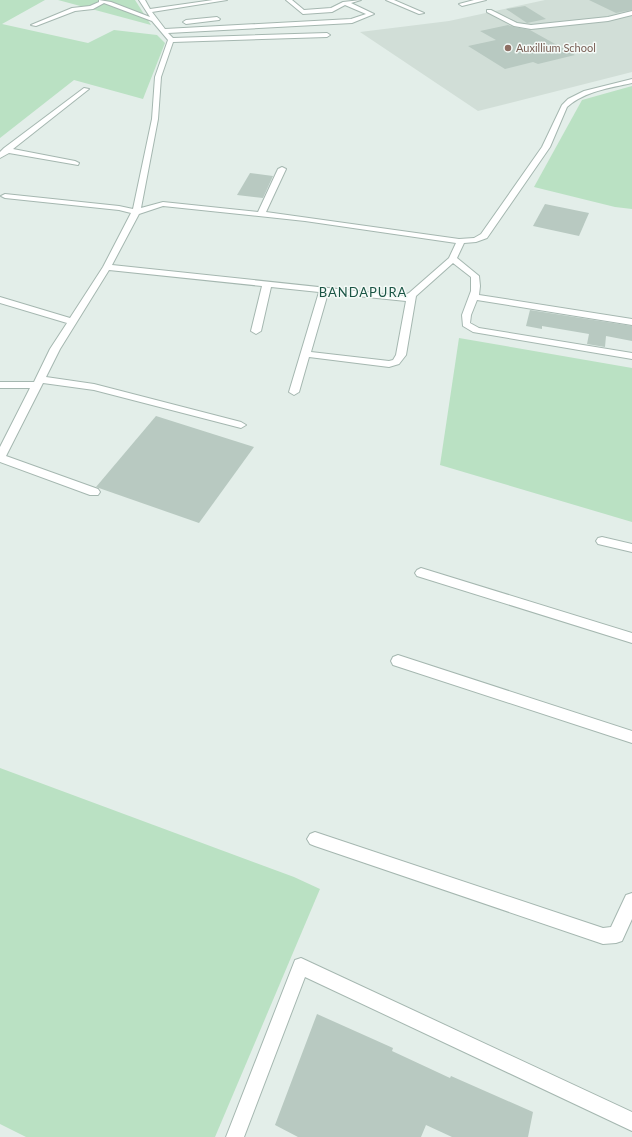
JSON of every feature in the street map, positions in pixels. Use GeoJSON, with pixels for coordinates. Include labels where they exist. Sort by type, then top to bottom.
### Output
{"type":"FeatureCollection","features":[{"type":"Feature","properties":{"kind":"street"},"geometry":{"type":"LineString","coordinates":[[34,25],[74,9],[94,7],[101,3],[102,0],[122,7],[155,22],[164,23]]}},
{"type":"Feature","properties":{"kind":"street"},"geometry":{"type":"LineString","coordinates":[[142,0],[155,22],[171,40]]}},
{"type":"Feature","properties":{"kind":"street"},"geometry":{"type":"LineString","coordinates":[[149,11],[224,0]]}},
{"type":"Feature","properties":{"kind":"street"},"geometry":{"type":"LineString","coordinates":[[289,0],[303,12],[332,10],[345,3],[358,0]]}},
{"type":"Feature","properties":{"kind":"street"},"geometry":{"type":"LineString","coordinates":[[389,0],[422,13]]}},
{"type":"Feature","properties":{"kind":"street"},"geometry":{"type":"LineString","coordinates":[[462,4],[483,0]]}},
{"type":"Feature","properties":{"kind":"street"},"geometry":{"type":"LineString","coordinates":[[163,31],[316,24],[352,21],[371,14],[345,3]]}},
{"type":"Feature","properties":{"kind":"street"},"geometry":{"type":"LineString","coordinates":[[489,11],[516,25],[531,27],[608,19],[632,13]]}},
{"type":"Feature","properties":{"kind":"street"},"geometry":{"type":"LineString","coordinates":[[179,22],[217,19]]}},
{"type":"Feature","properties":{"kind":"street"},"geometry":{"type":"LineString","coordinates":[[171,40],[327,35]]}},
{"type":"Feature","properties":{"kind":"street"},"geometry":{"type":"LineString","coordinates":[[94,492],[0,458],[5,436],[39,382],[55,350],[107,267],[136,212],[155,119],[158,77],[171,40]]}},
{"type":"Feature","properties":{"kind":"street"},"geometry":{"type":"LineString","coordinates":[[5,196],[119,208],[136,212],[163,204],[261,214],[461,241],[476,240],[484,236],[546,147],[567,102],[581,95],[632,81]]}},
{"type":"Feature","properties":{"kind":"street"},"geometry":{"type":"LineString","coordinates":[[0,156],[86,90]]}},
{"type":"Feature","properties":{"kind":"street"},"geometry":{"type":"LineString","coordinates":[[7,150],[76,163]]}},
{"type":"Feature","properties":{"kind":"street"},"geometry":{"type":"LineString","coordinates":[[261,214],[282,169]]}},
{"type":"Feature","properties":{"kind":"street"},"geometry":{"type":"LineString","coordinates":[[107,267],[404,299],[412,295],[453,259],[461,241]]}},
{"type":"Feature","properties":{"kind":"street"},"geometry":{"type":"LineString","coordinates":[[453,259],[475,276],[476,286],[474,297],[465,318],[466,324],[476,330],[632,356]]}},
{"type":"Feature","properties":{"kind":"street"},"geometry":{"type":"LineString","coordinates":[[256,332],[267,285]]}},
{"type":"Feature","properties":{"kind":"street"},"geometry":{"type":"LineString","coordinates":[[294,392],[324,291]]}},
{"type":"Feature","properties":{"kind":"street"},"geometry":{"type":"LineString","coordinates":[[305,354],[389,364],[396,362],[401,355],[412,295]]}},
{"type":"Feature","properties":{"kind":"street"},"geometry":{"type":"LineString","coordinates":[[474,297],[632,322]]}},
{"type":"Feature","properties":{"kind":"street"},"geometry":{"type":"LineString","coordinates":[[0,300],[73,322]]}},
{"type":"Feature","properties":{"kind":"street"},"geometry":{"type":"LineString","coordinates":[[0,385],[39,382],[94,387],[241,425]]}},
{"type":"Feature","properties":{"kind":"street"},"geometry":{"type":"LineString","coordinates":[[602,541],[632,548]]}},
{"type":"Feature","properties":{"kind":"street"},"geometry":{"type":"LineString","coordinates":[[420,573],[632,638]]}},
{"type":"Feature","properties":{"kind":"street"},"geometry":{"type":"LineString","coordinates":[[398,661],[632,737]]}},
{"type":"Feature","properties":{"kind":"street"},"geometry":{"type":"LineString","coordinates":[[315,839],[603,936],[616,935],[632,901]]}},
{"type":"Feature","properties":{"kind":"street"},"geometry":{"type":"LineString","coordinates":[[235,1137],[301,966],[632,1122]]}},
{"type":"Feature","properties":{"kind":"shaded area","name":"Auxillium School"},"geometry":{"type":"Polygon","coordinates":[[[545,0],[632,0],[632,72],[478,111],[360,32],[449,21],[545,0]]]}},
{"type":"Feature","properties":{"kind":"green space"},"geometry":{"type":"Polygon","coordinates":[[[0,0],[45,0],[2,24],[88,43],[114,30],[157,35],[165,43],[143,99],[74,80],[0,138],[0,0]]]}},
{"type":"Feature","properties":{"kind":"green space"},"geometry":{"type":"Polygon","coordinates":[[[58,0],[135,0],[151,25],[58,0]]]}},
{"type":"Feature","properties":{"kind":"green space"},"geometry":{"type":"Polygon","coordinates":[[[632,86],[632,209],[615,207],[534,187],[582,100],[632,86]]]}},
{"type":"Feature","properties":{"kind":"green space"},"geometry":{"type":"Polygon","coordinates":[[[459,338],[632,368],[632,522],[440,465],[459,338]]]}},
{"type":"Feature","properties":{"kind":"green space"},"geometry":{"type":"Polygon","coordinates":[[[0,768],[294,877],[320,889],[215,1137],[26,1137],[0,1124],[0,768]]]}},
{"type":"Feature","properties":{"kind":"building"},"geometry":{"type":"Polygon","coordinates":[[[589,0],[632,0],[632,10],[616,13],[589,0]]]}},
{"type":"Feature","properties":{"kind":"building"},"geometry":{"type":"Polygon","coordinates":[[[525,6],[546,19],[527,23],[506,9],[525,6]]]}},
{"type":"Feature","properties":{"kind":"building"},"geometry":{"type":"Polygon","coordinates":[[[508,25],[530,30],[575,55],[538,64],[533,62],[505,69],[468,46],[496,40],[480,31],[508,25]]]}},
{"type":"Feature","properties":{"kind":"building"},"geometry":{"type":"Polygon","coordinates":[[[250,173],[273,176],[263,198],[237,195],[250,173]]]}},
{"type":"Feature","properties":{"kind":"building"},"geometry":{"type":"Polygon","coordinates":[[[545,204],[589,213],[579,236],[533,226],[545,204]]]}},
{"type":"Feature","properties":{"kind":"building"},"geometry":{"type":"Polygon","coordinates":[[[530,310],[632,326],[632,341],[606,336],[605,347],[587,344],[589,334],[542,326],[542,329],[526,326],[530,310]]]}},
{"type":"Feature","properties":{"kind":"building"},"geometry":{"type":"Polygon","coordinates":[[[156,416],[254,447],[199,523],[96,487],[156,416]]]}},
{"type":"Feature","properties":{"kind":"building"},"geometry":{"type":"Polygon","coordinates":[[[317,1014],[393,1048],[392,1051],[450,1078],[451,1076],[533,1112],[528,1137],[452,1137],[426,1125],[421,1137],[298,1137],[275,1125],[317,1014]]]}},
{"type":"Feature","properties":{"kind":"place","name":"Auxillium School"},"geometry":{"type":"Point","coordinates":[508,48]}},
{"type":"Feature","properties":{"kind":"district","name":"BANDAPURA"},"geometry":{"type":"Point","coordinates":[363,292]}}]}
